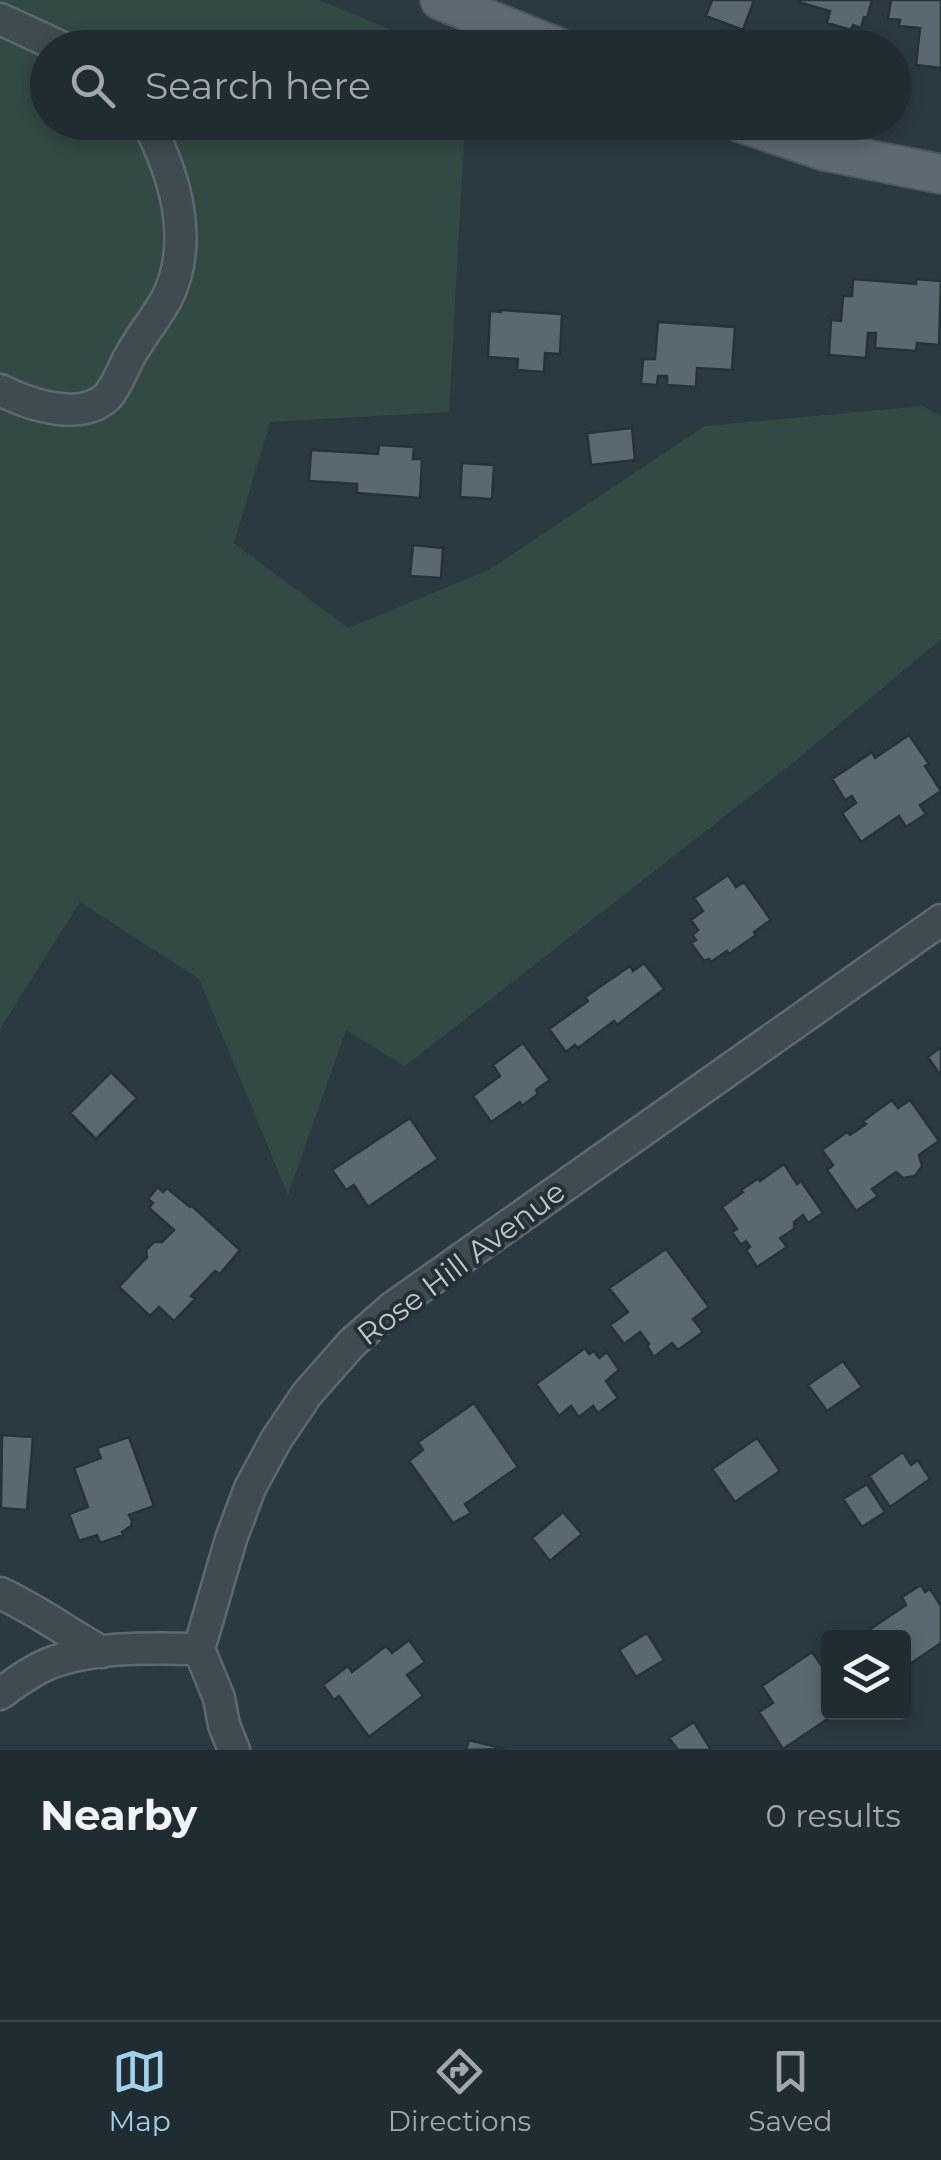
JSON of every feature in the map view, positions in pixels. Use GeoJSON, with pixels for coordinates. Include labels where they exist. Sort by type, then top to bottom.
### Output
{"type":"FeatureCollection","features":[{"type":"Feature","properties":{"kind":"main road"},"geometry":{"type":"LineString","coordinates":[[440,0],[514,30]]}},
{"type":"Feature","properties":{"kind":"main road"},"geometry":{"type":"LineString","coordinates":[[791,140],[825,152],[941,174]]}},
{"type":"Feature","properties":{"kind":"street"},"geometry":{"type":"LineString","coordinates":[[0,20],[30,33]]}},
{"type":"Feature","properties":{"kind":"street"},"geometry":{"type":"LineString","coordinates":[[0,390],[55,410],[90,407],[108,396],[168,296],[178,265],[180,210],[157,140]]}},
{"type":"Feature","properties":{"kind":"street","name":"Rose Hill Avenue"},"geometry":{"type":"LineString","coordinates":[[199,1649],[230,1539],[250,1488],[307,1394],[352,1343],[393,1307],[941,920]]}},
{"type":"Feature","properties":{"kind":"street"},"geometry":{"type":"LineString","coordinates":[[0,1593],[102,1652]]}},
{"type":"Feature","properties":{"kind":"street"},"geometry":{"type":"LineString","coordinates":[[0,1694],[49,1664],[102,1652],[199,1649],[234,1750]]}},
{"type":"Feature","properties":{"kind":"green space"},"geometry":{"type":"Polygon","coordinates":[[[0,0],[319,0],[391,30],[30,30],[30,140],[464,140],[449,412],[270,422],[234,543],[348,628],[489,570],[705,426],[923,406],[941,416],[941,639],[794,762],[405,1066],[346,1030],[288,1195],[199,979],[80,902],[0,1029],[0,0]]]}},
{"type":"Feature","properties":{"kind":"building"},"geometry":{"type":"Polygon","coordinates":[[[712,0],[754,0],[743,30],[706,16],[712,0]]]}},
{"type":"Feature","properties":{"kind":"building"},"geometry":{"type":"Polygon","coordinates":[[[799,0],[872,0],[861,28],[853,25],[851,30],[827,23],[830,11],[799,0]]]}},
{"type":"Feature","properties":{"kind":"building"},"geometry":{"type":"Polygon","coordinates":[[[891,0],[941,0],[941,68],[916,65],[920,28],[899,26],[900,20],[888,19],[891,0]]]}},
{"type":"Feature","properties":{"kind":"building"},"geometry":{"type":"Polygon","coordinates":[[[853,279],[916,284],[916,279],[941,281],[939,345],[917,343],[916,351],[875,348],[876,333],[868,333],[866,358],[829,355],[831,320],[841,321],[843,296],[852,296],[853,279]]]}},
{"type":"Feature","properties":{"kind":"building"},"geometry":{"type":"Polygon","coordinates":[[[490,311],[562,314],[560,354],[545,353],[544,372],[517,370],[518,359],[488,357],[490,311]]]}},
{"type":"Feature","properties":{"kind":"building"},"geometry":{"type":"Polygon","coordinates":[[[658,322],[735,327],[732,370],[697,368],[696,387],[667,385],[667,376],[658,376],[657,385],[641,384],[643,359],[655,359],[658,322]]]}},
{"type":"Feature","properties":{"kind":"building"},"geometry":{"type":"Polygon","coordinates":[[[632,428],[635,460],[591,465],[587,433],[632,428]]]}},
{"type":"Feature","properties":{"kind":"building"},"geometry":{"type":"Polygon","coordinates":[[[379,445],[414,447],[413,459],[422,459],[420,498],[357,493],[357,484],[309,481],[311,450],[378,454],[379,445]]]}},
{"type":"Feature","properties":{"kind":"building"},"geometry":{"type":"Polygon","coordinates":[[[462,463],[494,465],[492,499],[460,497],[462,463]]]}},
{"type":"Feature","properties":{"kind":"building"},"geometry":{"type":"Polygon","coordinates":[[[413,545],[443,548],[441,578],[410,576],[413,545]]]}},
{"type":"Feature","properties":{"kind":"building"},"geometry":{"type":"Polygon","coordinates":[[[909,735],[941,791],[920,805],[926,814],[906,827],[899,816],[861,842],[842,813],[856,803],[852,796],[845,800],[832,779],[872,752],[875,758],[909,735]]]}},
{"type":"Feature","properties":{"kind":"building"},"geometry":{"type":"Polygon","coordinates":[[[728,875],[736,887],[744,882],[771,920],[729,954],[727,951],[711,962],[704,961],[691,943],[698,930],[691,920],[703,911],[694,898],[728,875]]]}},
{"type":"Feature","properties":{"kind":"building"},"geometry":{"type":"Polygon","coordinates":[[[644,963],[664,989],[617,1025],[614,1021],[578,1048],[575,1045],[566,1052],[549,1029],[588,1001],[585,997],[630,966],[633,971],[644,963]]]}},
{"type":"Feature","properties":{"kind":"building"},"geometry":{"type":"Polygon","coordinates":[[[523,1043],[550,1080],[522,1106],[520,1102],[491,1122],[473,1096],[500,1076],[493,1065],[523,1043]]]}},
{"type":"Feature","properties":{"kind":"building"},"geometry":{"type":"Polygon","coordinates":[[[941,1047],[941,1076],[928,1057],[941,1047]]]}},
{"type":"Feature","properties":{"kind":"building"},"geometry":{"type":"Polygon","coordinates":[[[111,1072],[137,1098],[96,1139],[70,1113],[111,1072]]]}},
{"type":"Feature","properties":{"kind":"building"},"geometry":{"type":"Polygon","coordinates":[[[892,1100],[898,1108],[910,1100],[939,1141],[919,1155],[922,1166],[915,1176],[903,1178],[896,1172],[872,1189],[878,1196],[856,1211],[827,1170],[833,1165],[822,1150],[866,1124],[863,1121],[892,1100]]]}},
{"type":"Feature","properties":{"kind":"building"},"geometry":{"type":"Polygon","coordinates":[[[410,1118],[438,1159],[368,1207],[354,1185],[346,1190],[332,1170],[410,1118]]]}},
{"type":"Feature","properties":{"kind":"building"},"geometry":{"type":"Polygon","coordinates":[[[784,1164],[823,1213],[808,1223],[803,1215],[794,1222],[794,1229],[780,1238],[787,1247],[757,1267],[746,1250],[750,1247],[746,1241],[741,1245],[732,1232],[737,1229],[722,1207],[741,1190],[784,1164]]]}},
{"type":"Feature","properties":{"kind":"building"},"geometry":{"type":"Polygon","coordinates":[[[158,1187],[163,1192],[167,1188],[192,1206],[240,1250],[220,1274],[215,1271],[191,1296],[195,1299],[174,1321],[159,1307],[150,1316],[119,1287],[147,1257],[146,1250],[174,1230],[149,1208],[153,1203],[148,1199],[158,1187]]]}},
{"type":"Feature","properties":{"kind":"building"},"geometry":{"type":"Polygon","coordinates":[[[666,1249],[709,1307],[693,1319],[703,1332],[678,1350],[672,1343],[654,1357],[640,1332],[624,1344],[610,1325],[628,1312],[609,1288],[666,1249]]]}},
{"type":"Feature","properties":{"kind":"building"},"geometry":{"type":"Polygon","coordinates":[[[585,1348],[599,1358],[607,1352],[619,1370],[606,1381],[618,1398],[598,1413],[593,1406],[579,1417],[571,1406],[559,1416],[536,1384],[585,1348]]]}},
{"type":"Feature","properties":{"kind":"building"},"geometry":{"type":"Polygon","coordinates":[[[843,1361],[862,1387],[827,1411],[808,1385],[843,1361]]]}},
{"type":"Feature","properties":{"kind":"building"},"geometry":{"type":"Polygon","coordinates":[[[474,1403],[518,1467],[465,1504],[471,1513],[453,1523],[409,1461],[423,1450],[418,1442],[474,1403]]]}},
{"type":"Feature","properties":{"kind":"building"},"geometry":{"type":"Polygon","coordinates":[[[2,1435],[33,1437],[27,1510],[1,1508],[2,1435]]]}},
{"type":"Feature","properties":{"kind":"building"},"geometry":{"type":"Polygon","coordinates":[[[129,1437],[154,1506],[129,1515],[131,1526],[123,1535],[100,1543],[97,1535],[79,1541],[69,1514],[88,1507],[74,1468],[101,1458],[97,1448],[129,1437]]]}},
{"type":"Feature","properties":{"kind":"building"},"geometry":{"type":"Polygon","coordinates":[[[757,1438],[780,1471],[735,1502],[712,1469],[757,1438]]]}},
{"type":"Feature","properties":{"kind":"building"},"geometry":{"type":"Polygon","coordinates":[[[903,1452],[911,1465],[918,1460],[930,1479],[890,1507],[869,1476],[903,1452]]]}},
{"type":"Feature","properties":{"kind":"building"},"geometry":{"type":"Polygon","coordinates":[[[867,1484],[885,1512],[862,1527],[843,1499],[867,1484]]]}},
{"type":"Feature","properties":{"kind":"building"},"geometry":{"type":"Polygon","coordinates":[[[563,1512],[582,1534],[550,1561],[532,1538],[563,1512]]]}},
{"type":"Feature","properties":{"kind":"building"},"geometry":{"type":"Polygon","coordinates":[[[921,1585],[925,1592],[930,1589],[941,1606],[941,1643],[911,1663],[911,1630],[869,1630],[906,1605],[902,1597],[921,1585]]]}},
{"type":"Feature","properties":{"kind":"building"},"geometry":{"type":"Polygon","coordinates":[[[647,1633],[664,1660],[636,1677],[619,1650],[647,1633]]]}},
{"type":"Feature","properties":{"kind":"building"},"geometry":{"type":"Polygon","coordinates":[[[409,1640],[425,1662],[407,1675],[423,1696],[369,1737],[339,1696],[334,1700],[323,1685],[348,1666],[352,1672],[386,1646],[392,1653],[409,1640]]]}},
{"type":"Feature","properties":{"kind":"building"},"geometry":{"type":"Polygon","coordinates":[[[812,1652],[821,1665],[821,1720],[826,1720],[783,1749],[759,1712],[773,1703],[762,1686],[812,1652]]]}},
{"type":"Feature","properties":{"kind":"building"},"geometry":{"type":"Polygon","coordinates":[[[694,1722],[711,1750],[678,1750],[669,1738],[694,1722]]]}},
{"type":"Feature","properties":{"kind":"building"},"geometry":{"type":"Polygon","coordinates":[[[469,1740],[505,1749],[466,1750],[469,1740]]]}}]}
